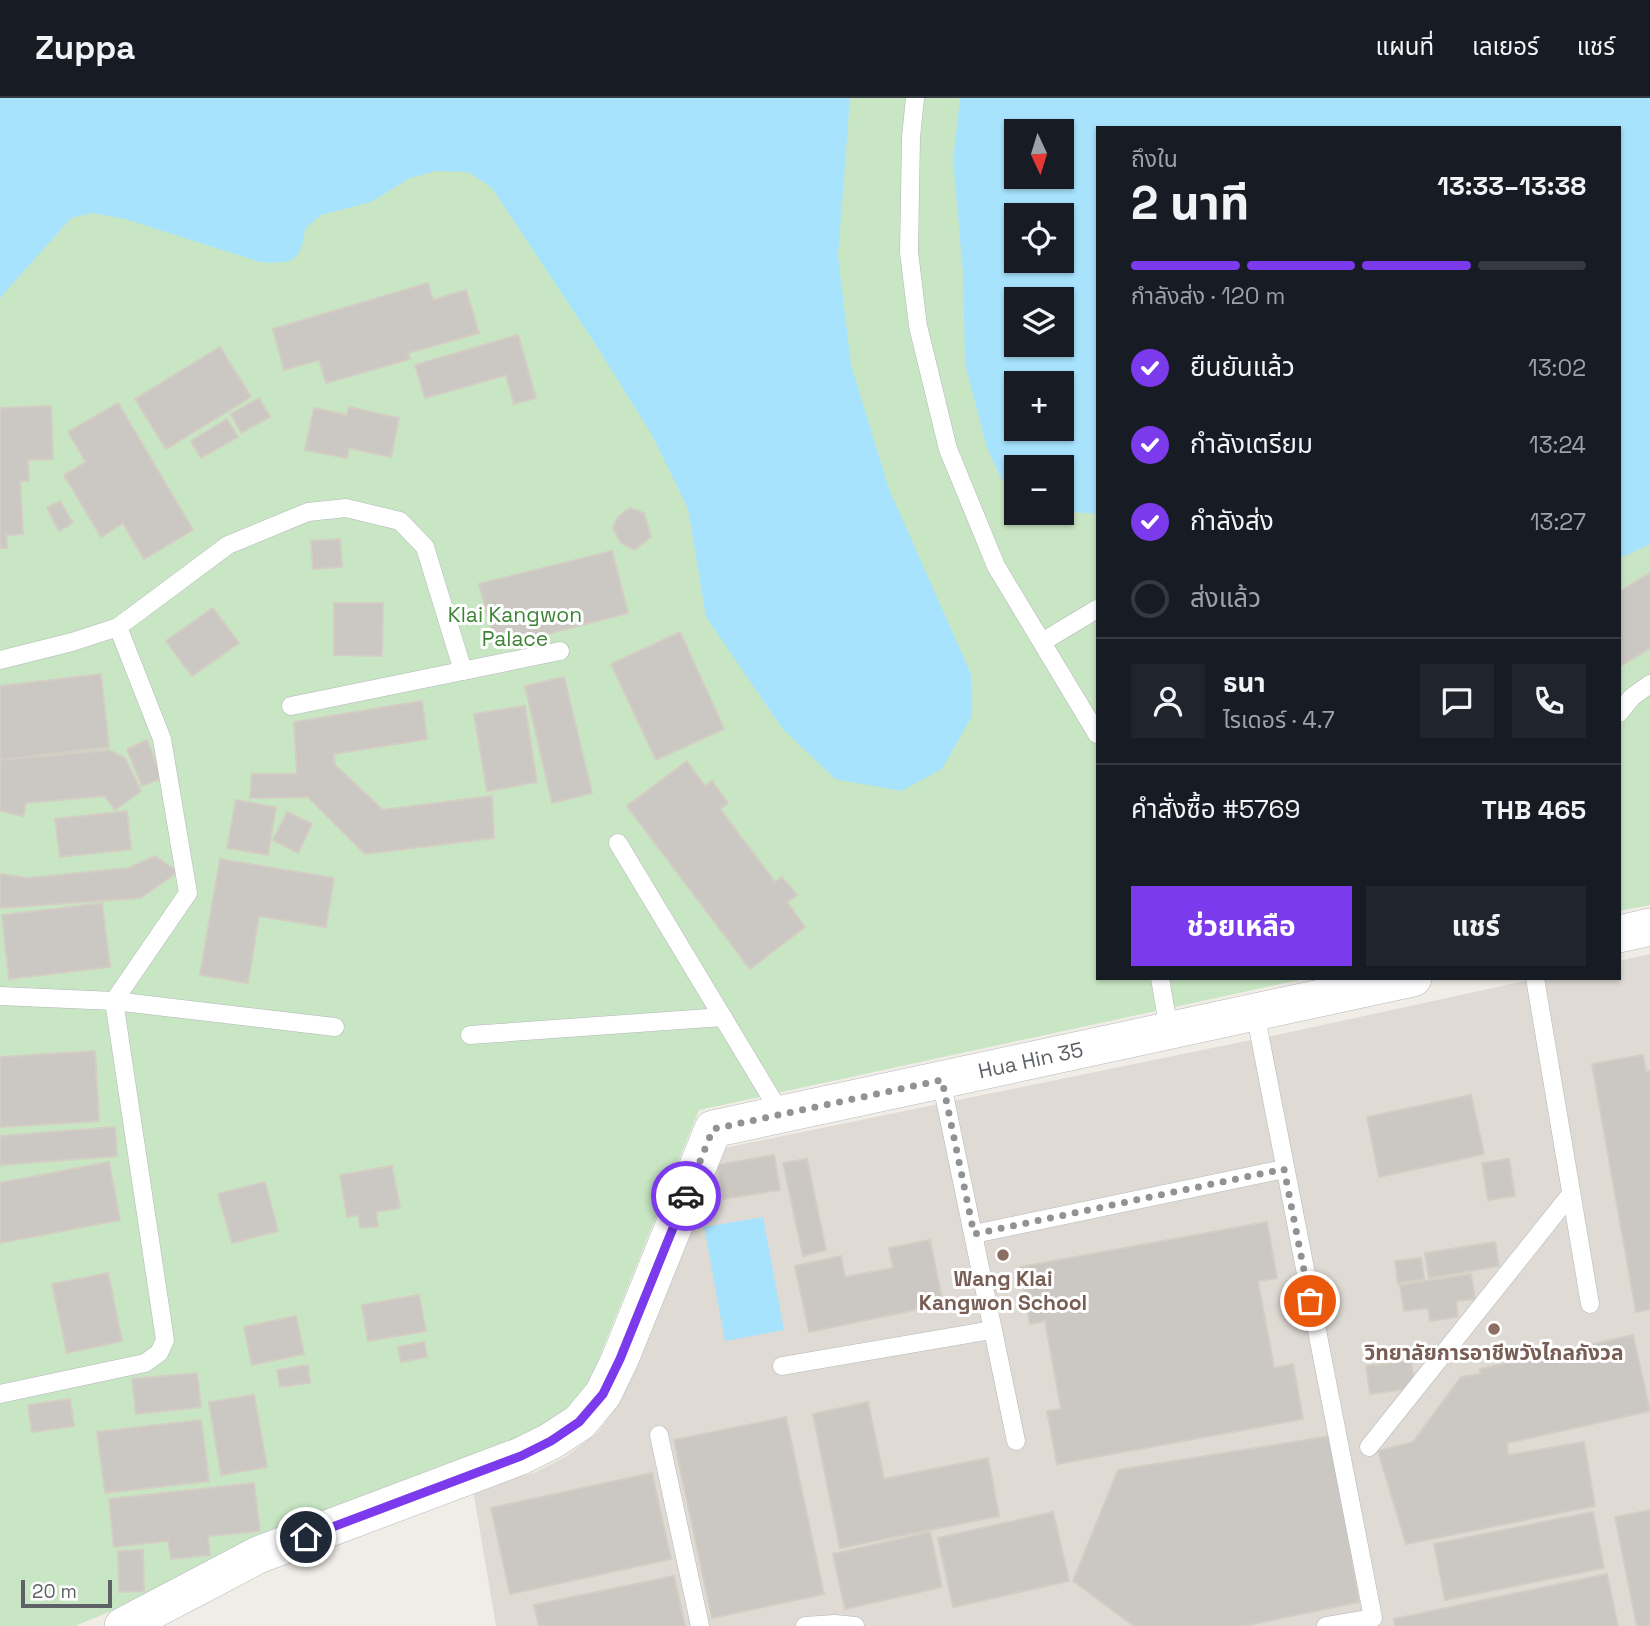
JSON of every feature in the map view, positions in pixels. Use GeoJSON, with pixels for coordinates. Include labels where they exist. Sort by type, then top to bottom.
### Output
{"type":"FeatureCollection","features":[{"type":"Feature","properties":{"kind":"street"},"geometry":{"type":"LineString","coordinates":[[1621,934],[1650,927]]}},
{"type":"Feature","properties":{"kind":"street","name":"Hua Hin 35"},"geometry":{"type":"LineString","coordinates":[[123,1626],[258,1555],[521,1456],[551,1441],[579,1422],[603,1394],[620,1359],[713,1129],[1404,980]]}},
{"type":"Feature","properties":{"kind":"lane"},"geometry":{"type":"LineString","coordinates":[[915,98],[911,137],[909,252],[918,326],[948,449],[996,566],[1096,728]]}},
{"type":"Feature","properties":{"kind":"lane"},"geometry":{"type":"LineString","coordinates":[[0,660],[118,627],[228,545],[308,512],[346,508],[400,521],[425,547],[463,671]]}},
{"type":"Feature","properties":{"kind":"lane"},"geometry":{"type":"LineString","coordinates":[[1042,642],[1096,610]]}},
{"type":"Feature","properties":{"kind":"lane"},"geometry":{"type":"LineString","coordinates":[[0,1395],[145,1363],[159,1353],[165,1340],[114,1001],[188,893],[162,739],[118,627]]}},
{"type":"Feature","properties":{"kind":"lane"},"geometry":{"type":"LineString","coordinates":[[291,706],[560,651]]}},
{"type":"Feature","properties":{"kind":"lane"},"geometry":{"type":"LineString","coordinates":[[1621,711],[1632,697],[1650,684]]}},
{"type":"Feature","properties":{"kind":"lane"},"geometry":{"type":"LineString","coordinates":[[618,843],[781,1114]]}},
{"type":"Feature","properties":{"kind":"lane"},"geometry":{"type":"LineString","coordinates":[[1160,980],[1168,1031]]}},
{"type":"Feature","properties":{"kind":"lane"},"geometry":{"type":"LineString","coordinates":[[1535,980],[1590,1304]]}},
{"type":"Feature","properties":{"kind":"lane"},"geometry":{"type":"LineString","coordinates":[[0,996],[114,1001],[335,1027]]}},
{"type":"Feature","properties":{"kind":"lane"},"geometry":{"type":"LineString","coordinates":[[1255,1012],[1373,1618],[1326,1626]]}},
{"type":"Feature","properties":{"kind":"lane"},"geometry":{"type":"LineString","coordinates":[[470,1035],[723,1017]]}},
{"type":"Feature","properties":{"kind":"lane"},"geometry":{"type":"LineString","coordinates":[[942,1080],[1016,1441]]}},
{"type":"Feature","properties":{"kind":"lane"},"geometry":{"type":"LineString","coordinates":[[974,1234],[1284,1169]]}},
{"type":"Feature","properties":{"kind":"lane"},"geometry":{"type":"LineString","coordinates":[[1368,1447],[1571,1194]]}},
{"type":"Feature","properties":{"kind":"lane"},"geometry":{"type":"LineString","coordinates":[[782,1366],[992,1330]]}},
{"type":"Feature","properties":{"kind":"lane"},"geometry":{"type":"LineString","coordinates":[[659,1435],[700,1626]]}},
{"type":"Feature","properties":{"kind":"lane"},"geometry":{"type":"LineString","coordinates":[[805,1626],[855,1626]]}},
{"type":"Feature","properties":{"kind":"shaded area","name":"Wang Klai Kangwon School"},"geometry":{"type":"Polygon","coordinates":[[[1650,954],[1650,1626],[496,1626],[473,1490],[536,1472],[567,1456],[598,1432],[619,1403],[724,1148],[1286,1033],[1530,980],[1621,980],[1621,961],[1650,954]]]}},
{"type":"Feature","properties":{"kind":"green space","name":"Klai Kangwon Palace"},"geometry":{"type":"Polygon","coordinates":[[[0,98],[1650,98],[1650,905],[1621,911],[1621,126],[1096,126],[1096,980],[1299,980],[699,1110],[591,1378],[569,1408],[536,1429],[467,1464],[75,1626],[0,1626],[0,98]]]}},
{"type":"Feature","properties":{"kind":"water"},"geometry":{"type":"Polygon","coordinates":[[[0,98],[850,98],[838,256],[851,365],[889,489],[971,674],[972,716],[942,769],[901,791],[835,779],[782,728],[706,617],[688,509],[652,435],[491,187],[468,172],[436,171],[410,178],[371,202],[321,215],[305,229],[298,254],[293,259],[280,262],[260,262],[125,219],[92,213],[71,218],[0,298],[0,98]]]}},
{"type":"Feature","properties":{"kind":"water"},"geometry":{"type":"Polygon","coordinates":[[[960,98],[1650,98],[1650,544],[1621,558],[1621,126],[1096,126],[1096,514],[1074,512],[1074,455],[1004,455],[1004,482],[1002,480],[987,448],[965,364],[963,273],[953,160],[960,98]]]}},
{"type":"Feature","properties":{"kind":"water"},"geometry":{"type":"Polygon","coordinates":[[[763,1217],[784,1330],[725,1341],[704,1227],[763,1217]]]}},
{"type":"Feature","properties":{"kind":"building"},"geometry":{"type":"Polygon","coordinates":[[[428,283],[433,300],[466,290],[479,333],[408,353],[410,359],[326,383],[319,360],[284,370],[273,329],[428,283]]]}},
{"type":"Feature","properties":{"kind":"building"},"geometry":{"type":"Polygon","coordinates":[[[518,335],[536,398],[514,404],[506,375],[425,398],[415,365],[518,335]]]}},
{"type":"Feature","properties":{"kind":"building"},"geometry":{"type":"Polygon","coordinates":[[[220,347],[251,397],[166,449],[135,399],[220,347]]]}},
{"type":"Feature","properties":{"kind":"building"},"geometry":{"type":"Polygon","coordinates":[[[259,398],[270,417],[241,433],[231,414],[259,398]]]}},
{"type":"Feature","properties":{"kind":"building"},"geometry":{"type":"Polygon","coordinates":[[[118,403],[193,530],[144,559],[123,523],[101,537],[64,475],[86,462],[68,432],[118,403]]]}},
{"type":"Feature","properties":{"kind":"building"},"geometry":{"type":"Polygon","coordinates":[[[51,406],[53,459],[28,460],[29,481],[20,481],[23,534],[6,535],[7,548],[0,548],[0,408],[51,406]]]}},
{"type":"Feature","properties":{"kind":"building"},"geometry":{"type":"Polygon","coordinates":[[[349,407],[399,418],[391,457],[349,448],[347,458],[305,450],[314,408],[347,415],[349,407]]]}},
{"type":"Feature","properties":{"kind":"building"},"geometry":{"type":"Polygon","coordinates":[[[227,419],[238,437],[201,458],[191,441],[227,419]]]}},
{"type":"Feature","properties":{"kind":"building"},"geometry":{"type":"Polygon","coordinates":[[[60,501],[73,523],[59,531],[47,508],[60,501]]]}},
{"type":"Feature","properties":{"kind":"building"},"geometry":{"type":"Polygon","coordinates":[[[630,508],[644,513],[651,537],[634,550],[620,542],[613,527],[618,517],[630,508]]]}},
{"type":"Feature","properties":{"kind":"building"},"geometry":{"type":"Polygon","coordinates":[[[340,539],[342,567],[313,569],[311,541],[340,539]]]}},
{"type":"Feature","properties":{"kind":"building"},"geometry":{"type":"Polygon","coordinates":[[[612,551],[628,613],[496,647],[479,584],[612,551]]]}},
{"type":"Feature","properties":{"kind":"building"},"geometry":{"type":"Polygon","coordinates":[[[1650,573],[1650,648],[1621,666],[1621,591],[1650,573]]]}},
{"type":"Feature","properties":{"kind":"building"},"geometry":{"type":"Polygon","coordinates":[[[334,603],[383,603],[382,656],[334,655],[334,603]]]}},
{"type":"Feature","properties":{"kind":"building"},"geometry":{"type":"Polygon","coordinates":[[[213,608],[239,643],[192,676],[166,641],[213,608]]]}},
{"type":"Feature","properties":{"kind":"building"},"geometry":{"type":"Polygon","coordinates":[[[680,632],[724,729],[656,760],[611,664],[680,632]]]}},
{"type":"Feature","properties":{"kind":"building"},"geometry":{"type":"Polygon","coordinates":[[[101,674],[109,747],[0,760],[0,686],[101,674]]]}},
{"type":"Feature","properties":{"kind":"building"},"geometry":{"type":"Polygon","coordinates":[[[564,677],[592,793],[552,803],[525,686],[564,677]]]}},
{"type":"Feature","properties":{"kind":"building"},"geometry":{"type":"Polygon","coordinates":[[[422,701],[427,739],[334,754],[335,765],[383,810],[492,796],[494,838],[365,854],[308,797],[250,798],[252,774],[297,774],[294,722],[422,701]]]}},
{"type":"Feature","properties":{"kind":"building"},"geometry":{"type":"Polygon","coordinates":[[[525,706],[537,782],[487,791],[474,714],[525,706]]]}},
{"type":"Feature","properties":{"kind":"building"},"geometry":{"type":"Polygon","coordinates":[[[147,740],[162,778],[142,786],[127,749],[147,740]]]}},
{"type":"Feature","properties":{"kind":"building"},"geometry":{"type":"Polygon","coordinates":[[[109,750],[125,758],[141,791],[115,810],[105,796],[26,803],[23,816],[0,811],[0,760],[109,750]]]}},
{"type":"Feature","properties":{"kind":"building"},"geometry":{"type":"Polygon","coordinates":[[[687,761],[705,786],[712,781],[728,803],[720,809],[775,882],[782,877],[797,895],[787,902],[805,927],[750,969],[627,806],[687,761]]]}},
{"type":"Feature","properties":{"kind":"building"},"geometry":{"type":"Polygon","coordinates":[[[236,800],[276,807],[268,855],[227,848],[236,800]]]}},
{"type":"Feature","properties":{"kind":"building"},"geometry":{"type":"Polygon","coordinates":[[[127,811],[131,849],[60,857],[55,819],[127,811]]]}},
{"type":"Feature","properties":{"kind":"building"},"geometry":{"type":"Polygon","coordinates":[[[287,812],[312,824],[298,853],[273,840],[287,812]]]}},
{"type":"Feature","properties":{"kind":"building"},"geometry":{"type":"Polygon","coordinates":[[[155,856],[178,872],[140,898],[0,908],[0,874],[28,878],[129,868],[155,856]]]}},
{"type":"Feature","properties":{"kind":"building"},"geometry":{"type":"Polygon","coordinates":[[[220,859],[334,878],[326,927],[259,916],[248,983],[200,975],[220,859]]]}},
{"type":"Feature","properties":{"kind":"building"},"geometry":{"type":"Polygon","coordinates":[[[102,903],[110,967],[9,979],[2,915],[102,903]]]}},
{"type":"Feature","properties":{"kind":"building"},"geometry":{"type":"Polygon","coordinates":[[[95,1051],[99,1121],[0,1127],[0,1057],[95,1051]]]}},
{"type":"Feature","properties":{"kind":"building"},"geometry":{"type":"Polygon","coordinates":[[[1643,1055],[1646,1071],[1650,1071],[1650,1309],[1636,1312],[1592,1064],[1643,1055]]]}},
{"type":"Feature","properties":{"kind":"building"},"geometry":{"type":"Polygon","coordinates":[[[1471,1095],[1484,1154],[1379,1177],[1367,1117],[1471,1095]]]}},
{"type":"Feature","properties":{"kind":"building"},"geometry":{"type":"Polygon","coordinates":[[[115,1127],[117,1156],[0,1165],[0,1136],[115,1127]]]}},
{"type":"Feature","properties":{"kind":"building"},"geometry":{"type":"Polygon","coordinates":[[[774,1155],[780,1190],[723,1199],[717,1165],[774,1155]]]}},
{"type":"Feature","properties":{"kind":"building"},"geometry":{"type":"Polygon","coordinates":[[[807,1159],[826,1250],[803,1256],[783,1163],[807,1159]]]}},
{"type":"Feature","properties":{"kind":"building"},"geometry":{"type":"Polygon","coordinates":[[[1509,1159],[1515,1196],[1488,1200],[1482,1163],[1509,1159]]]}},
{"type":"Feature","properties":{"kind":"building"},"geometry":{"type":"Polygon","coordinates":[[[109,1162],[120,1220],[0,1243],[0,1183],[109,1162]]]}},
{"type":"Feature","properties":{"kind":"building"},"geometry":{"type":"Polygon","coordinates":[[[392,1166],[400,1208],[376,1212],[378,1226],[360,1228],[358,1215],[347,1217],[340,1175],[392,1166]]]}},
{"type":"Feature","properties":{"kind":"building"},"geometry":{"type":"Polygon","coordinates":[[[265,1182],[278,1231],[232,1243],[218,1194],[265,1182]]]}},
{"type":"Feature","properties":{"kind":"building"},"geometry":{"type":"Polygon","coordinates":[[[1267,1222],[1277,1278],[1258,1281],[1274,1368],[1293,1364],[1303,1419],[1057,1464],[1047,1411],[1061,1409],[1045,1321],[1030,1324],[1020,1267],[1267,1222]]]}},
{"type":"Feature","properties":{"kind":"building"},"geometry":{"type":"Polygon","coordinates":[[[930,1240],[943,1304],[809,1332],[795,1266],[841,1256],[845,1277],[893,1268],[889,1248],[930,1240]]]}},
{"type":"Feature","properties":{"kind":"building"},"geometry":{"type":"Polygon","coordinates":[[[1495,1242],[1499,1266],[1429,1278],[1425,1253],[1495,1242]]]}},
{"type":"Feature","properties":{"kind":"building"},"geometry":{"type":"Polygon","coordinates":[[[1421,1258],[1424,1279],[1398,1283],[1395,1261],[1421,1258]]]}},
{"type":"Feature","properties":{"kind":"building"},"geometry":{"type":"Polygon","coordinates":[[[108,1273],[122,1341],[67,1353],[52,1284],[108,1273]]]}},
{"type":"Feature","properties":{"kind":"building"},"geometry":{"type":"Polygon","coordinates":[[[1471,1274],[1475,1299],[1456,1301],[1458,1317],[1430,1321],[1428,1308],[1404,1311],[1400,1285],[1471,1274]]]}},
{"type":"Feature","properties":{"kind":"building"},"geometry":{"type":"Polygon","coordinates":[[[419,1295],[426,1331],[368,1341],[362,1305],[419,1295]]]}},
{"type":"Feature","properties":{"kind":"building"},"geometry":{"type":"Polygon","coordinates":[[[296,1316],[304,1354],[252,1365],[244,1327],[296,1316]]]}},
{"type":"Feature","properties":{"kind":"building"},"geometry":{"type":"Polygon","coordinates":[[[1633,1335],[1650,1411],[1507,1443],[1508,1455],[1584,1442],[1595,1506],[1406,1544],[1378,1451],[1413,1442],[1461,1377],[1480,1374],[1480,1369],[1633,1335]]]}},
{"type":"Feature","properties":{"kind":"building"},"geometry":{"type":"Polygon","coordinates":[[[424,1342],[427,1357],[401,1362],[398,1347],[424,1342]]]}},
{"type":"Feature","properties":{"kind":"building"},"geometry":{"type":"Polygon","coordinates":[[[1411,1360],[1415,1388],[1370,1394],[1366,1366],[1411,1360]]]}},
{"type":"Feature","properties":{"kind":"building"},"geometry":{"type":"Polygon","coordinates":[[[308,1365],[310,1383],[280,1387],[277,1370],[308,1365]]]}},
{"type":"Feature","properties":{"kind":"building"},"geometry":{"type":"Polygon","coordinates":[[[197,1373],[201,1407],[136,1414],[132,1379],[197,1373]]]}},
{"type":"Feature","properties":{"kind":"building"},"geometry":{"type":"Polygon","coordinates":[[[254,1395],[267,1467],[221,1475],[209,1402],[254,1395]]]}},
{"type":"Feature","properties":{"kind":"building"},"geometry":{"type":"Polygon","coordinates":[[[70,1399],[74,1426],[32,1432],[28,1405],[70,1399]]]}},
{"type":"Feature","properties":{"kind":"building"},"geometry":{"type":"Polygon","coordinates":[[[868,1402],[884,1479],[988,1458],[999,1516],[840,1548],[813,1414],[868,1402]]]}},
{"type":"Feature","properties":{"kind":"building"},"geometry":{"type":"Polygon","coordinates":[[[786,1417],[824,1594],[712,1618],[674,1440],[786,1417]]]}},
{"type":"Feature","properties":{"kind":"building"},"geometry":{"type":"Polygon","coordinates":[[[201,1420],[209,1481],[105,1493],[97,1432],[201,1420]]]}},
{"type":"Feature","properties":{"kind":"building"},"geometry":{"type":"Polygon","coordinates":[[[1331,1436],[1359,1602],[1244,1626],[1134,1626],[1073,1581],[1118,1470],[1331,1436]]]}},
{"type":"Feature","properties":{"kind":"building"},"geometry":{"type":"Polygon","coordinates":[[[652,1473],[671,1559],[510,1594],[491,1508],[652,1473]]]}},
{"type":"Feature","properties":{"kind":"building"},"geometry":{"type":"Polygon","coordinates":[[[254,1483],[260,1531],[208,1536],[210,1555],[171,1559],[168,1541],[114,1547],[109,1499],[254,1483]]]}},
{"type":"Feature","properties":{"kind":"building"},"geometry":{"type":"Polygon","coordinates":[[[1650,1510],[1650,1626],[1637,1626],[1615,1517],[1650,1510]]]}},
{"type":"Feature","properties":{"kind":"building"},"geometry":{"type":"Polygon","coordinates":[[[1053,1512],[1069,1581],[953,1607],[938,1538],[1053,1512]]]}},
{"type":"Feature","properties":{"kind":"building"},"geometry":{"type":"Polygon","coordinates":[[[1593,1512],[1604,1568],[1445,1600],[1434,1544],[1593,1512]]]}},
{"type":"Feature","properties":{"kind":"building"},"geometry":{"type":"Polygon","coordinates":[[[930,1532],[942,1587],[845,1609],[833,1554],[930,1532]]]}},
{"type":"Feature","properties":{"kind":"building"},"geometry":{"type":"Polygon","coordinates":[[[143,1550],[144,1591],[119,1592],[118,1551],[143,1550]]]}},
{"type":"Feature","properties":{"kind":"building"},"geometry":{"type":"Polygon","coordinates":[[[1607,1574],[1618,1626],[1395,1626],[1394,1619],[1607,1574]]]}},
{"type":"Feature","properties":{"kind":"building"},"geometry":{"type":"Polygon","coordinates":[[[674,1576],[685,1626],[539,1626],[534,1605],[674,1576]]]}},
{"type":"Feature","properties":{"kind":"way so far"},"geometry":{"type":"LineString","coordinates":[[686,1196],[713,1129],[942,1080],[974,1234],[1284,1169],[1310,1301]]}},
{"type":"Feature","properties":{"kind":"place","name":"Wang Klai Kangwon School"},"geometry":{"type":"Point","coordinates":[1003,1255]}},
{"type":"Feature","properties":{"kind":"place","name":"วิทยาลัยการอาชีพวังไกลกังวล"},"geometry":{"type":"Point","coordinates":[1494,1329]}},
{"type":"Feature","properties":{"kind":"route"},"geometry":{"type":"LineString","coordinates":[[306,1537],[521,1456],[551,1441],[579,1422],[603,1394],[620,1359],[686,1196]]}}]}
